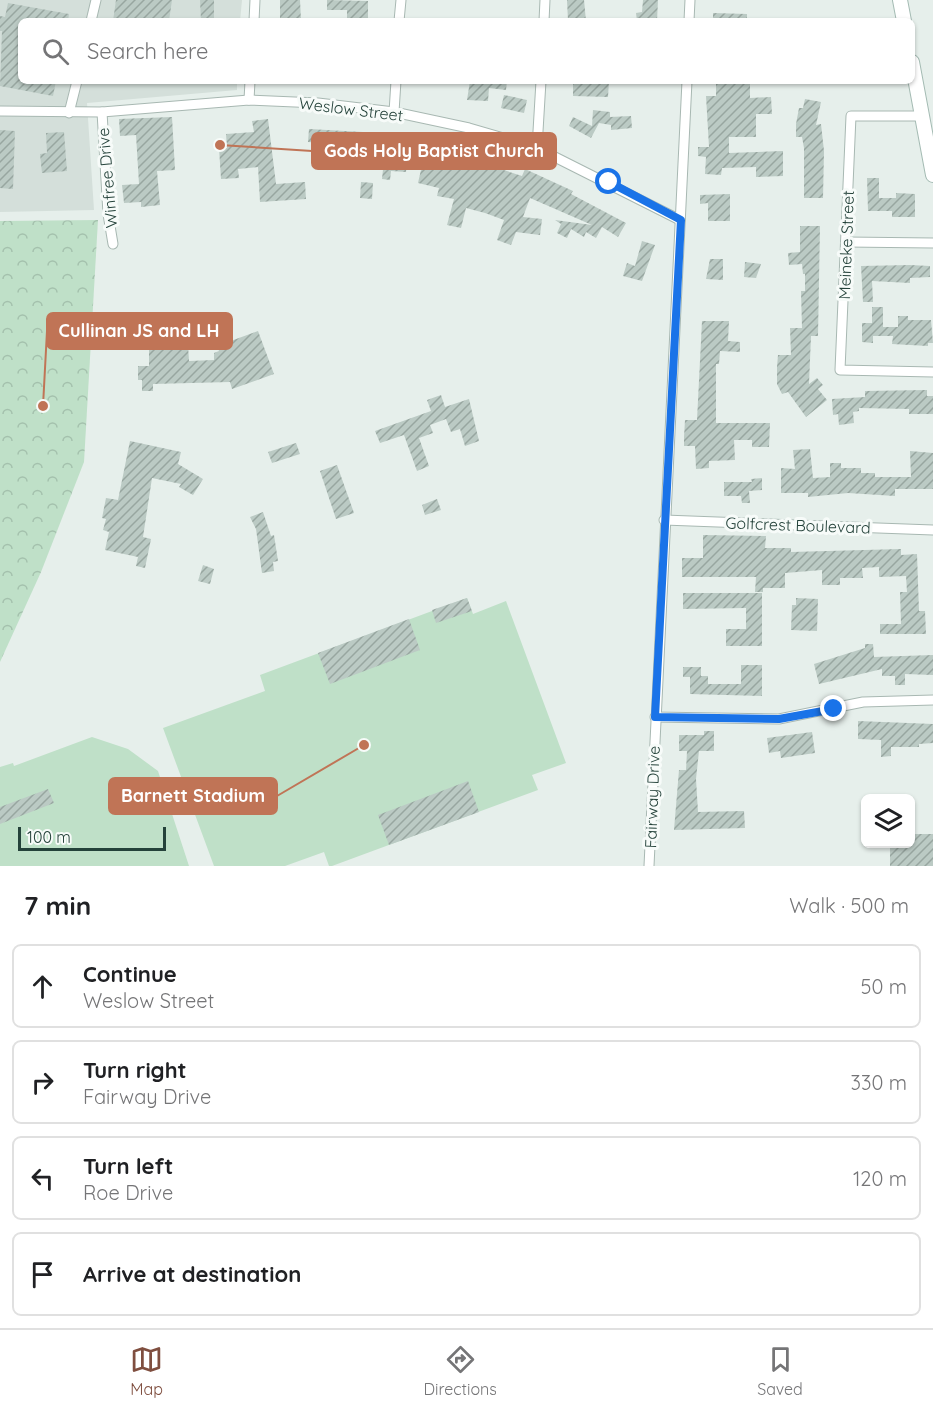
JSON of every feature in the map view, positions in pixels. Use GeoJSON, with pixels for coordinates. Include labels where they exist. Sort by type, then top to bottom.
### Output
{"type":"FeatureCollection","features":[{"type":"Feature","properties":{"kind":"main road"},"geometry":{"type":"LineString","coordinates":[[900,0],[903,18]]}},
{"type":"Feature","properties":{"kind":"main road"},"geometry":{"type":"LineString","coordinates":[[915,77],[933,175]]}},
{"type":"Feature","properties":{"kind":"street"},"geometry":{"type":"LineString","coordinates":[[92,18],[96,0]]}},
{"type":"Feature","properties":{"kind":"street"},"geometry":{"type":"LineString","coordinates":[[254,18],[255,0]]}},
{"type":"Feature","properties":{"kind":"street"},"geometry":{"type":"LineString","coordinates":[[399,18],[400,0]]}},
{"type":"Feature","properties":{"kind":"street"},"geometry":{"type":"LineString","coordinates":[[544,18],[545,0]]}},
{"type":"Feature","properties":{"kind":"street"},"geometry":{"type":"LineString","coordinates":[[689,18],[690,0]]}},
{"type":"Feature","properties":{"kind":"street"},"geometry":{"type":"LineString","coordinates":[[69,113],[76,84]]}},
{"type":"Feature","properties":{"kind":"street"},"geometry":{"type":"LineString","coordinates":[[249,100],[250,84]]}},
{"type":"Feature","properties":{"kind":"street"},"geometry":{"type":"LineString","coordinates":[[394,112],[396,84]]}},
{"type":"Feature","properties":{"kind":"street"},"geometry":{"type":"LineString","coordinates":[[537,148],[541,84]]}},
{"type":"Feature","properties":{"kind":"street","name":"Fairway Drive"},"geometry":{"type":"LineString","coordinates":[[649,866],[687,84]]}},
{"type":"Feature","properties":{"kind":"street","name":"Weslow Street"},"geometry":{"type":"LineString","coordinates":[[0,111],[102,112],[249,100],[318,103],[394,112],[469,128],[537,148],[681,220]]}},
{"type":"Feature","properties":{"kind":"street","name":"Winfree Drive"},"geometry":{"type":"LineString","coordinates":[[102,112],[108,214],[113,244]]}},
{"type":"Feature","properties":{"kind":"street","name":"Meineke Street"},"geometry":{"type":"LineString","coordinates":[[923,116],[851,116],[840,370],[933,372]]}},
{"type":"Feature","properties":{"kind":"street"},"geometry":{"type":"LineString","coordinates":[[846,242],[933,243]]}},
{"type":"Feature","properties":{"kind":"street","name":"Golfcrest Boulevard"},"geometry":{"type":"LineString","coordinates":[[664,520],[933,530]]}},
{"type":"Feature","properties":{"kind":"street"},"geometry":{"type":"LineString","coordinates":[[655,717],[779,719],[863,702],[933,700]]}},
{"type":"Feature","properties":{"kind":"shaded area"},"geometry":{"type":"Polygon","coordinates":[[[0,0],[242,0],[240,18],[18,18],[18,84],[237,84],[237,90],[87,103],[94,210],[0,212],[0,0]]]}},
{"type":"Feature","properties":{"kind":"green space"},"geometry":{"type":"Polygon","coordinates":[[[98,220],[84,462],[41,572],[0,662],[0,221],[98,220]]]}},
{"type":"Feature","properties":{"kind":"green space"},"geometry":{"type":"Polygon","coordinates":[[[467,598],[473,614],[506,601],[566,763],[532,775],[538,790],[332,866],[329,866],[324,852],[285,866],[214,866],[163,728],[265,691],[260,675],[467,598]]]}},
{"type":"Feature","properties":{"kind":"green space"},"geometry":{"type":"Polygon","coordinates":[[[92,737],[128,749],[158,771],[189,866],[0,866],[0,767],[13,763],[14,766],[92,737]]]}},
{"type":"Feature","properties":{"kind":"building"},"geometry":{"type":"Polygon","coordinates":[[[116,0],[172,0],[169,18],[113,18],[116,0]]]}},
{"type":"Feature","properties":{"kind":"building"},"geometry":{"type":"Polygon","coordinates":[[[200,0],[214,0],[214,18],[201,18],[200,0]]]}},
{"type":"Feature","properties":{"kind":"building"},"geometry":{"type":"Polygon","coordinates":[[[280,0],[300,0],[301,18],[280,18],[280,0]]]}},
{"type":"Feature","properties":{"kind":"building"},"geometry":{"type":"Polygon","coordinates":[[[327,0],[368,1],[368,18],[347,18],[347,10],[327,10],[327,0]]]}},
{"type":"Feature","properties":{"kind":"building"},"geometry":{"type":"Polygon","coordinates":[[[567,0],[584,0],[586,18],[568,18],[567,0]]]}},
{"type":"Feature","properties":{"kind":"building"},"geometry":{"type":"Polygon","coordinates":[[[643,0],[658,0],[657,18],[637,18],[636,13],[642,12],[643,0]]]}},
{"type":"Feature","properties":{"kind":"building"},"geometry":{"type":"Polygon","coordinates":[[[8,3],[69,14],[68,18],[18,18],[18,84],[55,84],[53,96],[0,86],[2,31],[0,31],[0,16],[5,17],[8,3]]]}},
{"type":"Feature","properties":{"kind":"building"},"geometry":{"type":"Polygon","coordinates":[[[713,13],[747,14],[747,18],[713,18],[713,13]]]}},
{"type":"Feature","properties":{"kind":"building"},"geometry":{"type":"Polygon","coordinates":[[[470,84],[507,84],[506,90],[489,88],[488,101],[467,100],[470,84]]]}},
{"type":"Feature","properties":{"kind":"building"},"geometry":{"type":"Polygon","coordinates":[[[573,84],[609,84],[608,97],[573,96],[573,84]]]}},
{"type":"Feature","properties":{"kind":"building"},"geometry":{"type":"Polygon","coordinates":[[[716,84],[750,84],[750,98],[771,97],[772,114],[756,114],[756,137],[729,137],[729,153],[783,151],[783,176],[756,177],[756,167],[722,168],[721,175],[705,174],[706,157],[698,156],[698,147],[709,147],[706,96],[716,96],[716,84]]]}},
{"type":"Feature","properties":{"kind":"building"},"geometry":{"type":"Polygon","coordinates":[[[504,95],[527,100],[524,113],[501,108],[504,95]]]}},
{"type":"Feature","properties":{"kind":"building"},"geometry":{"type":"Polygon","coordinates":[[[805,99],[821,102],[816,125],[821,124],[824,151],[823,198],[804,198],[804,148],[802,137],[796,137],[796,124],[799,108],[803,108],[805,99]]]}},
{"type":"Feature","properties":{"kind":"building"},"geometry":{"type":"Polygon","coordinates":[[[593,110],[610,112],[610,117],[631,116],[632,128],[611,130],[611,125],[599,123],[591,138],[569,126],[573,117],[592,126],[593,110]]]}},
{"type":"Feature","properties":{"kind":"building"},"geometry":{"type":"Polygon","coordinates":[[[172,117],[175,170],[157,171],[160,205],[141,207],[141,202],[124,203],[122,185],[139,184],[136,135],[120,136],[119,119],[172,117]]]}},
{"type":"Feature","properties":{"kind":"building"},"geometry":{"type":"Polygon","coordinates":[[[268,119],[276,184],[305,182],[306,199],[260,202],[258,167],[238,169],[239,178],[221,179],[219,148],[227,148],[226,134],[254,132],[252,121],[268,119]]]}},
{"type":"Feature","properties":{"kind":"building"},"geometry":{"type":"Polygon","coordinates":[[[309,129],[381,133],[379,155],[357,153],[356,160],[345,159],[346,148],[334,146],[334,144],[308,142],[309,129]]]}},
{"type":"Feature","properties":{"kind":"building"},"geometry":{"type":"Polygon","coordinates":[[[0,130],[15,131],[13,189],[0,188],[0,130]]]}},
{"type":"Feature","properties":{"kind":"building"},"geometry":{"type":"Polygon","coordinates":[[[64,132],[67,171],[42,173],[40,154],[47,153],[46,133],[64,132]]]}},
{"type":"Feature","properties":{"kind":"building"},"geometry":{"type":"Polygon","coordinates":[[[418,144],[438,151],[438,147],[448,149],[448,154],[466,156],[466,153],[480,157],[479,162],[522,176],[525,169],[573,191],[571,194],[626,223],[618,237],[602,227],[596,238],[586,232],[584,237],[571,229],[567,238],[557,233],[561,224],[555,220],[592,225],[530,198],[523,217],[542,219],[540,235],[516,232],[511,245],[497,240],[504,220],[485,213],[466,208],[461,228],[447,225],[454,199],[437,196],[439,188],[418,183],[423,161],[414,158],[418,144]]]}},
{"type":"Feature","properties":{"kind":"building"},"geometry":{"type":"Polygon","coordinates":[[[385,150],[408,152],[406,172],[391,171],[390,180],[382,179],[385,150]]]}},
{"type":"Feature","properties":{"kind":"building"},"geometry":{"type":"Polygon","coordinates":[[[867,178],[879,178],[879,198],[896,198],[896,193],[915,194],[915,217],[892,217],[892,211],[868,211],[867,178]]]}},
{"type":"Feature","properties":{"kind":"building"},"geometry":{"type":"Polygon","coordinates":[[[361,182],[373,183],[372,199],[360,198],[361,182]]]}},
{"type":"Feature","properties":{"kind":"building"},"geometry":{"type":"Polygon","coordinates":[[[730,194],[730,221],[708,221],[708,203],[700,204],[700,195],[730,194]]]}},
{"type":"Feature","properties":{"kind":"building"},"geometry":{"type":"Polygon","coordinates":[[[800,226],[820,226],[818,336],[811,336],[809,384],[817,378],[823,385],[818,389],[827,400],[806,417],[788,392],[782,394],[777,384],[778,355],[791,355],[790,328],[802,328],[801,291],[805,291],[805,274],[803,274],[802,264],[789,265],[788,253],[800,252],[800,226]]]}},
{"type":"Feature","properties":{"kind":"building"},"geometry":{"type":"Polygon","coordinates":[[[642,241],[655,245],[642,281],[623,276],[627,263],[635,266],[642,241]]]}},
{"type":"Feature","properties":{"kind":"building"},"geometry":{"type":"Polygon","coordinates":[[[710,259],[723,259],[723,280],[706,279],[710,259]]]}},
{"type":"Feature","properties":{"kind":"building"},"geometry":{"type":"Polygon","coordinates":[[[745,262],[761,264],[756,278],[744,277],[745,262]]]}},
{"type":"Feature","properties":{"kind":"building"},"geometry":{"type":"Polygon","coordinates":[[[861,266],[930,266],[930,277],[910,278],[910,283],[872,281],[873,302],[863,302],[861,266]]]}},
{"type":"Feature","properties":{"kind":"building"},"geometry":{"type":"Polygon","coordinates":[[[872,307],[883,307],[883,327],[898,327],[898,316],[908,316],[908,320],[931,320],[933,343],[928,343],[928,346],[892,344],[893,336],[873,336],[873,343],[862,342],[862,323],[872,323],[872,307]]]}},
{"type":"Feature","properties":{"kind":"building"},"geometry":{"type":"Polygon","coordinates":[[[702,321],[729,321],[728,341],[740,342],[740,352],[720,351],[719,364],[716,364],[716,423],[770,423],[769,447],[752,447],[752,440],[734,440],[735,460],[709,461],[709,468],[696,469],[695,446],[684,446],[684,437],[685,420],[697,420],[702,321]]]}},
{"type":"Feature","properties":{"kind":"building"},"geometry":{"type":"Polygon","coordinates":[[[258,331],[274,374],[232,389],[230,382],[153,384],[153,391],[142,391],[142,380],[138,380],[138,366],[149,366],[149,347],[188,345],[189,361],[214,360],[214,353],[219,351],[217,346],[258,331]]]}},
{"type":"Feature","properties":{"kind":"building"},"geometry":{"type":"Polygon","coordinates":[[[927,390],[927,396],[933,396],[933,414],[909,414],[909,409],[859,408],[859,411],[853,412],[854,423],[839,425],[838,414],[833,415],[832,399],[865,397],[865,391],[927,390]]]}},
{"type":"Feature","properties":{"kind":"building"},"geometry":{"type":"Polygon","coordinates":[[[441,395],[445,407],[469,399],[479,441],[465,446],[460,429],[451,432],[446,419],[430,425],[433,433],[419,438],[429,466],[417,471],[404,435],[380,443],[375,431],[431,411],[427,400],[441,395]]]}},
{"type":"Feature","properties":{"kind":"building"},"geometry":{"type":"Polygon","coordinates":[[[130,441],[181,452],[178,464],[203,479],[193,495],[179,487],[181,484],[152,478],[143,537],[151,539],[145,568],[136,566],[138,557],[105,550],[109,532],[103,530],[106,519],[102,518],[106,498],[118,500],[130,441]]]}},
{"type":"Feature","properties":{"kind":"building"},"geometry":{"type":"Polygon","coordinates":[[[296,443],[300,454],[272,463],[268,452],[296,443]]]}},
{"type":"Feature","properties":{"kind":"building"},"geometry":{"type":"Polygon","coordinates":[[[810,449],[813,478],[830,477],[830,463],[841,463],[841,468],[861,468],[861,473],[875,473],[875,477],[911,477],[910,451],[933,453],[933,489],[895,489],[895,496],[848,493],[808,497],[808,493],[781,493],[781,468],[795,469],[793,450],[810,449]]]}},
{"type":"Feature","properties":{"kind":"building"},"geometry":{"type":"Polygon","coordinates":[[[337,465],[354,513],[336,519],[320,471],[337,465]]]}},
{"type":"Feature","properties":{"kind":"building"},"geometry":{"type":"Polygon","coordinates":[[[762,478],[762,490],[749,491],[750,503],[742,503],[741,496],[724,496],[724,482],[752,482],[751,479],[762,478]]]}},
{"type":"Feature","properties":{"kind":"building"},"geometry":{"type":"Polygon","coordinates":[[[437,499],[441,510],[425,515],[422,505],[437,499]]]}},
{"type":"Feature","properties":{"kind":"building"},"geometry":{"type":"Polygon","coordinates":[[[263,512],[271,536],[274,535],[278,561],[273,562],[274,571],[262,573],[256,529],[250,517],[263,512]]]}},
{"type":"Feature","properties":{"kind":"building"},"geometry":{"type":"Polygon","coordinates":[[[703,535],[766,536],[765,548],[791,548],[791,552],[901,549],[901,555],[917,554],[919,611],[925,611],[926,634],[880,634],[880,624],[901,624],[900,592],[907,592],[906,576],[879,577],[879,567],[862,568],[863,578],[840,578],[840,585],[822,585],[822,570],[785,573],[785,588],[763,588],[763,592],[755,592],[756,577],[682,577],[682,558],[703,558],[703,535]]]}},
{"type":"Feature","properties":{"kind":"building"},"geometry":{"type":"Polygon","coordinates":[[[203,565],[214,569],[210,584],[198,581],[203,565]]]}},
{"type":"Feature","properties":{"kind":"building"},"geometry":{"type":"Polygon","coordinates":[[[683,593],[762,593],[762,646],[726,646],[726,629],[746,629],[746,608],[683,609],[683,593]]]}},
{"type":"Feature","properties":{"kind":"building"},"geometry":{"type":"Polygon","coordinates":[[[467,598],[472,611],[436,623],[432,610],[467,598]]]}},
{"type":"Feature","properties":{"kind":"building"},"geometry":{"type":"Polygon","coordinates":[[[796,598],[818,599],[817,631],[791,630],[792,605],[796,605],[796,598]]]}},
{"type":"Feature","properties":{"kind":"building"},"geometry":{"type":"Polygon","coordinates":[[[409,619],[420,650],[330,684],[318,653],[409,619]]]}},
{"type":"Feature","properties":{"kind":"building"},"geometry":{"type":"Polygon","coordinates":[[[865,644],[873,644],[874,657],[933,655],[933,675],[905,674],[905,685],[895,685],[895,676],[882,676],[882,669],[819,684],[814,664],[865,648],[865,644]]]}},
{"type":"Feature","properties":{"kind":"building"},"geometry":{"type":"Polygon","coordinates":[[[741,665],[762,665],[762,696],[690,694],[690,677],[683,677],[683,667],[701,667],[701,676],[708,676],[708,684],[741,684],[741,665]]]}},
{"type":"Feature","properties":{"kind":"building"},"geometry":{"type":"Polygon","coordinates":[[[858,721],[933,724],[933,743],[919,744],[919,747],[891,747],[891,756],[881,757],[881,740],[858,739],[858,721]]]}},
{"type":"Feature","properties":{"kind":"building"},"geometry":{"type":"Polygon","coordinates":[[[704,731],[714,731],[714,751],[699,751],[696,779],[698,812],[744,811],[745,828],[674,830],[679,770],[686,770],[687,751],[679,751],[679,735],[704,735],[704,731]]]}},
{"type":"Feature","properties":{"kind":"building"},"geometry":{"type":"Polygon","coordinates":[[[812,732],[815,753],[781,758],[780,751],[769,753],[767,738],[812,732]]]}},
{"type":"Feature","properties":{"kind":"building"},"geometry":{"type":"Polygon","coordinates":[[[468,781],[479,812],[389,845],[378,815],[468,781]]]}},
{"type":"Feature","properties":{"kind":"building"},"geometry":{"type":"Polygon","coordinates":[[[48,789],[54,803],[0,824],[0,807],[48,789]]]}},
{"type":"Feature","properties":{"kind":"building"},"geometry":{"type":"Polygon","coordinates":[[[915,834],[933,834],[933,866],[890,866],[890,848],[915,848],[915,834]]]}},
{"type":"Feature","properties":{"kind":"place","name":"Gods Holy Baptist Church"},"geometry":{"type":"Point","coordinates":[220,145]}},
{"type":"Feature","properties":{"kind":"place","name":"Cullinan JS and LH"},"geometry":{"type":"Point","coordinates":[43,406]}},
{"type":"Feature","properties":{"kind":"place","name":"Barnett Stadium"},"geometry":{"type":"Point","coordinates":[364,745]}},
{"type":"Feature","properties":{"kind":"route"},"geometry":{"type":"LineString","coordinates":[[609,182],[681,220],[655,717],[779,719],[834,709]]}}]}
